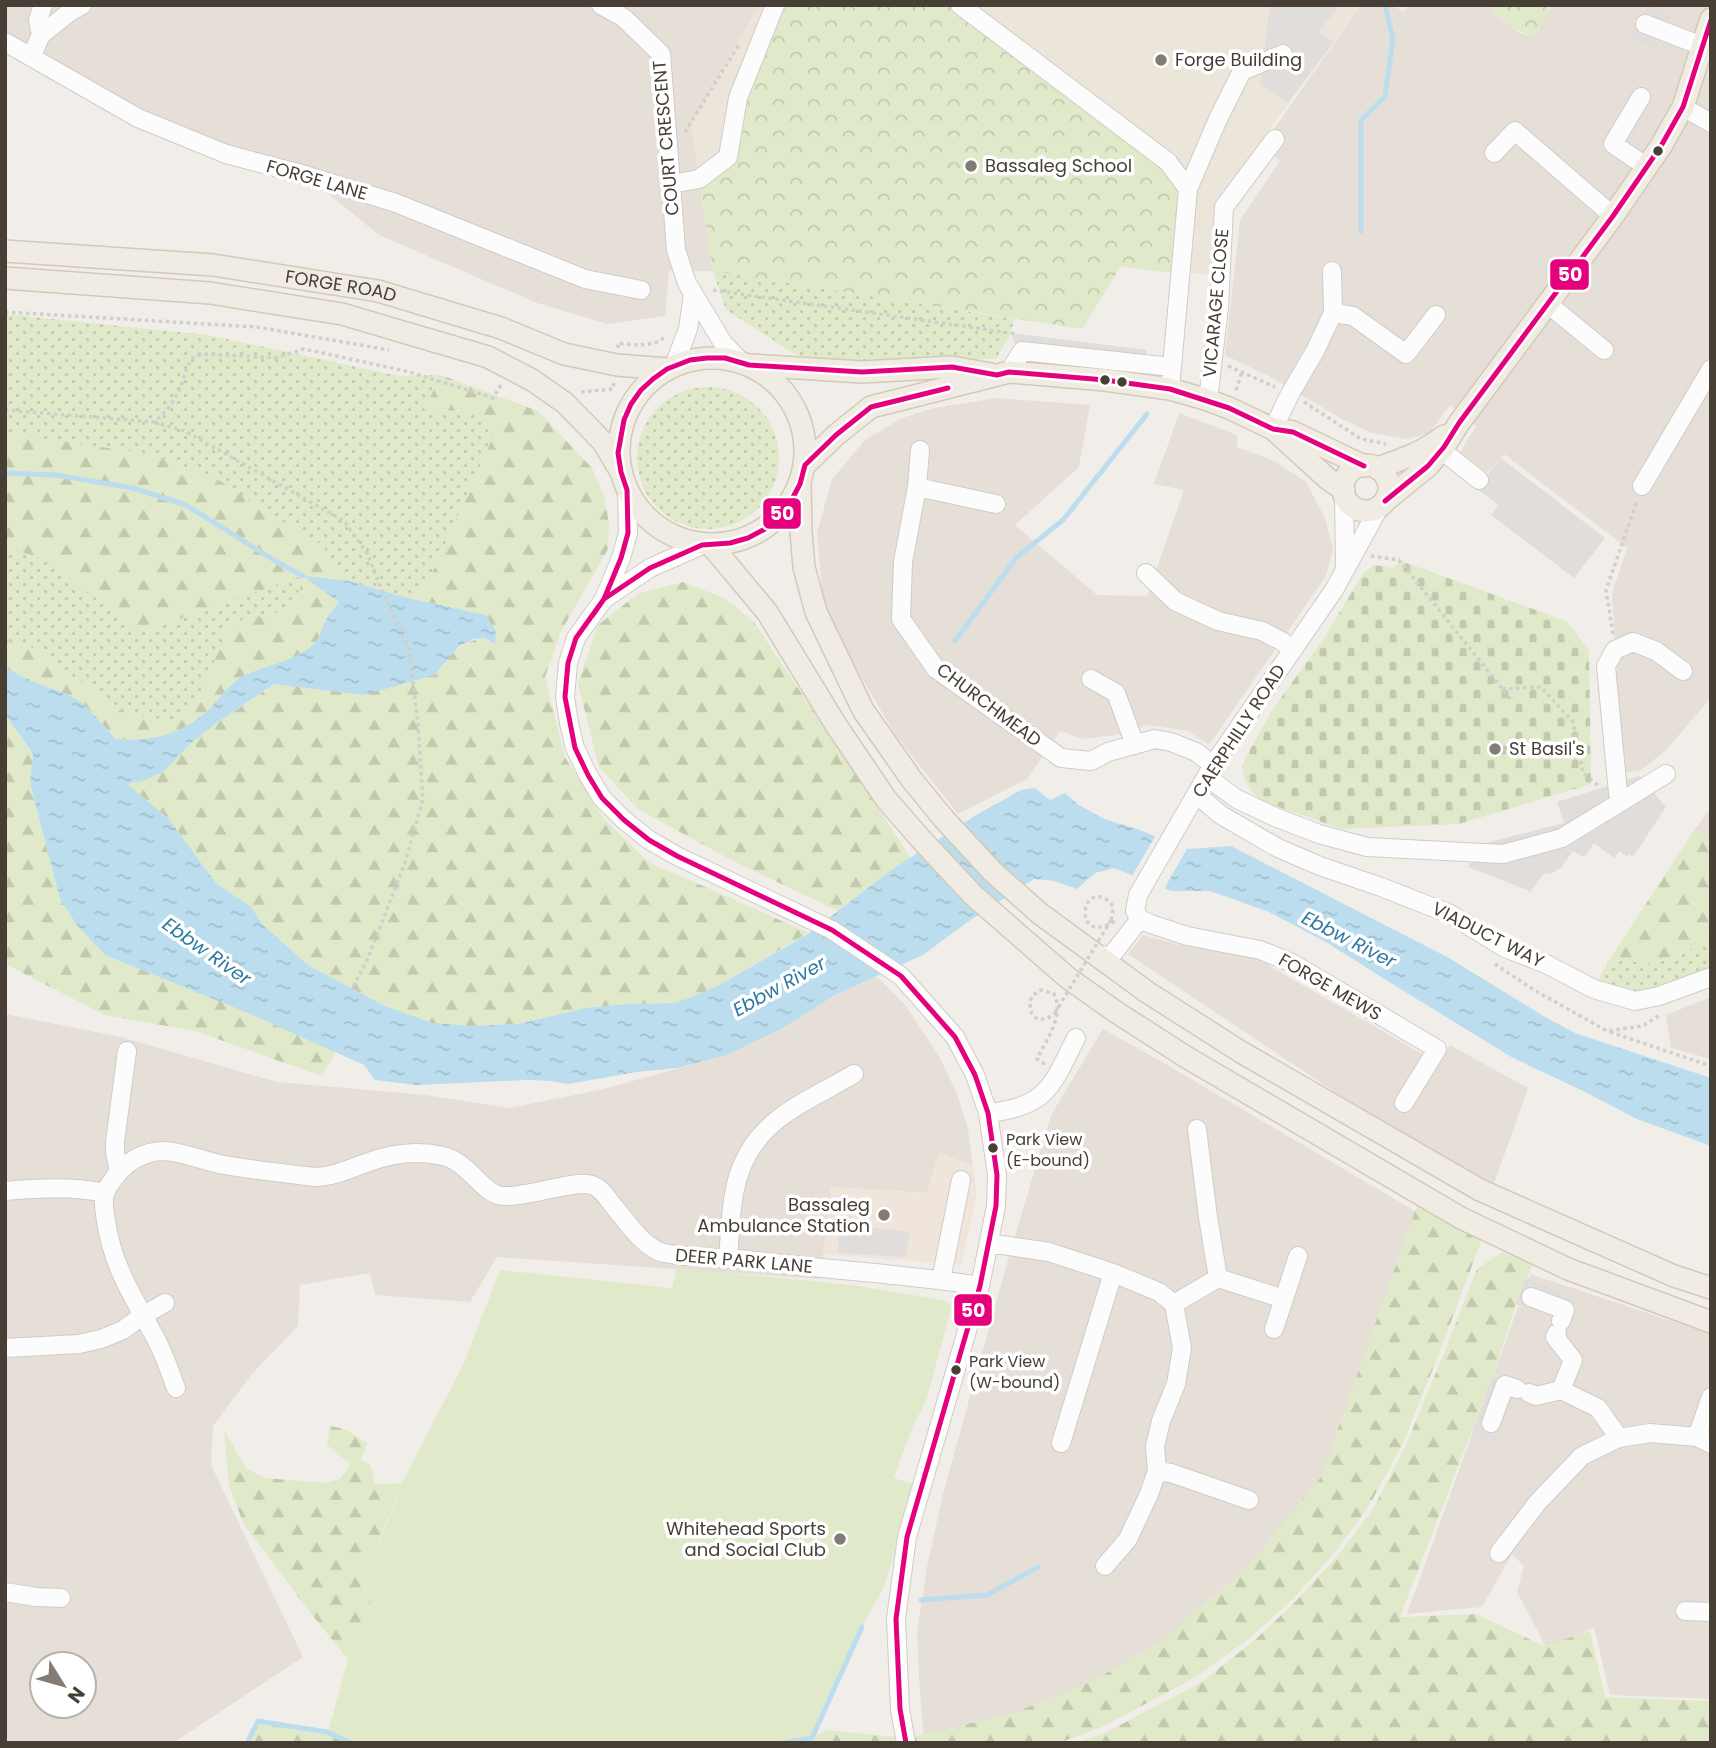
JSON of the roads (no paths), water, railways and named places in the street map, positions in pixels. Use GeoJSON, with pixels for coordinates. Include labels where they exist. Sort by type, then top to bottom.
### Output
{"type":"FeatureCollection","features":[{"type":"Feature","properties":{"kind":"main road","name":"CAERPHILLY ROAD"},"geometry":{"type":"LineString","coordinates":[[1383,504],[1428,466],[1438,447],[1548,304],[1647,167],[1683,107],[1711,19]]}},
{"type":"Feature","properties":{"kind":"main road","name":"FORGE ROAD"},"geometry":{"type":"LineString","coordinates":[[5,251],[213,265],[378,291],[501,328],[564,354],[617,365],[671,367]]}},
{"type":"Feature","properties":{"kind":"main road","name":"FORGE ROAD"},"geometry":{"type":"LineString","coordinates":[[5,278],[210,293],[302,307],[342,314],[488,357],[532,380],[565,403],[603,442],[624,481]]}},
{"type":"Feature","properties":{"kind":"main road"},"geometry":{"type":"LineString","coordinates":[[1003,373],[871,407],[836,435],[802,474],[791,501],[779,516],[748,538],[707,545],[672,536],[646,518],[636,506],[624,481],[619,445],[624,420],[631,404],[653,379],[671,367],[690,360],[708,358],[725,358],[746,364],[767,375],[794,405],[802,424],[806,444],[802,474],[801,531],[804,567],[816,612],[863,710],[912,780],[992,871],[1039,913],[1132,981],[1241,1052],[1480,1190],[1674,1276],[1711,1288]]}},
{"type":"Feature","properties":{"kind":"main road"},"geometry":{"type":"LineString","coordinates":[[746,364],[862,372],[952,367],[1105,380],[1170,389],[1229,408],[1273,429],[1344,490]]}},
{"type":"Feature","properties":{"kind":"main road"},"geometry":{"type":"LineString","coordinates":[[1273,429],[1293,432],[1370,467],[1383,473],[1389,484],[1383,504],[1363,511],[1350,504],[1344,490],[1349,473],[1356,468],[1370,467],[1406,458],[1438,447]]}},
{"type":"Feature","properties":{"kind":"main road"},"geometry":{"type":"LineString","coordinates":[[707,545],[767,612],[836,725],[887,799],[973,895],[1068,978],[1186,1057],[1461,1218],[1568,1269],[1711,1322]]}},
{"type":"Feature","properties":{"kind":"street"},"geometry":{"type":"LineString","coordinates":[[41,34],[38,20],[43,5]]}},
{"type":"Feature","properties":{"kind":"street"},"geometry":{"type":"LineString","coordinates":[[31,57],[41,34],[82,5]]}},
{"type":"Feature","properties":{"kind":"street","name":"COURT CRESCENT"},"geometry":{"type":"LineString","coordinates":[[601,5],[624,18],[661,54],[676,250],[693,295],[723,343],[746,364]]}},
{"type":"Feature","properties":{"kind":"street"},"geometry":{"type":"LineString","coordinates":[[671,184],[699,179],[728,156],[738,98],[775,5]]}},
{"type":"Feature","properties":{"kind":"street"},"geometry":{"type":"LineString","coordinates":[[960,5],[1168,162],[1188,189]]}},
{"type":"Feature","properties":{"kind":"street"},"geometry":{"type":"LineString","coordinates":[[1645,24],[1702,46]]}},
{"type":"Feature","properties":{"kind":"street","name":"FORGE LANE"},"geometry":{"type":"LineString","coordinates":[[5,42],[138,118],[226,154],[396,203],[585,279],[641,290]]}},
{"type":"Feature","properties":{"kind":"street"},"geometry":{"type":"LineString","coordinates":[[1170,389],[1188,189],[1242,71],[1283,54]]}},
{"type":"Feature","properties":{"kind":"street"},"geometry":{"type":"LineString","coordinates":[[1641,97],[1613,144],[1647,167]]}},
{"type":"Feature","properties":{"kind":"street"},"geometry":{"type":"LineString","coordinates":[[1683,107],[1711,123]]}},
{"type":"Feature","properties":{"kind":"street"},"geometry":{"type":"LineString","coordinates":[[1494,153],[1515,131],[1613,216]]}},
{"type":"Feature","properties":{"kind":"street","name":"VICARAGE CLOSE"},"geometry":{"type":"LineString","coordinates":[[1208,400],[1219,308],[1224,207],[1275,139]]}},
{"type":"Feature","properties":{"kind":"street"},"geometry":{"type":"LineString","coordinates":[[1273,429],[1333,313],[1332,271]]}},
{"type":"Feature","properties":{"kind":"street"},"geometry":{"type":"LineString","coordinates":[[671,367],[688,328],[693,295]]}},
{"type":"Feature","properties":{"kind":"street"},"geometry":{"type":"LineString","coordinates":[[1548,304],[1604,350]]}},
{"type":"Feature","properties":{"kind":"street"},"geometry":{"type":"LineString","coordinates":[[1333,313],[1353,316],[1406,354],[1436,316]]}},
{"type":"Feature","properties":{"kind":"street"},"geometry":{"type":"LineString","coordinates":[[1003,373],[1022,351],[1172,367]]}},
{"type":"Feature","properties":{"kind":"street"},"geometry":{"type":"LineString","coordinates":[[1643,486],[1711,369]]}},
{"type":"Feature","properties":{"kind":"street"},"geometry":{"type":"LineString","coordinates":[[1438,447],[1479,480]]}},
{"type":"Feature","properties":{"kind":"street","name":"CHURCHMEAD"},"geometry":{"type":"LineString","coordinates":[[920,450],[917,487],[902,562],[901,619],[936,669],[1062,758],[1091,761],[1108,752],[1154,739],[1171,742],[1196,751],[1210,771],[1237,799],[1319,834],[1367,847],[1503,854],[1562,838],[1666,774]]}},
{"type":"Feature","properties":{"kind":"street"},"geometry":{"type":"LineString","coordinates":[[624,481],[628,533],[621,558],[604,598],[576,638],[568,663],[565,697],[569,723],[575,748],[588,775],[602,798],[649,840],[832,930],[901,976],[956,1037],[975,1075],[988,1113],[997,1175],[996,1206],[980,1286],[907,1537],[896,1619],[900,1709],[906,1743]]}},
{"type":"Feature","properties":{"kind":"street"},"geometry":{"type":"LineString","coordinates":[[917,487],[996,504]]}},
{"type":"Feature","properties":{"kind":"street"},"geometry":{"type":"LineString","coordinates":[[1344,490],[1345,571]]}},
{"type":"Feature","properties":{"kind":"street","name":"CAERPHILLY ROAD"},"geometry":{"type":"LineString","coordinates":[[1140,919],[1135,911],[1138,895],[1210,771],[1335,590],[1383,504]]}},
{"type":"Feature","properties":{"kind":"street"},"geometry":{"type":"LineString","coordinates":[[604,598],[650,568],[707,545]]}},
{"type":"Feature","properties":{"kind":"street"},"geometry":{"type":"LineString","coordinates":[[1146,573],[1175,601],[1218,621],[1262,631],[1293,650]]}},
{"type":"Feature","properties":{"kind":"street"},"geometry":{"type":"LineString","coordinates":[[1619,803],[1605,666],[1615,650],[1633,642],[1656,651],[1683,671]]}},
{"type":"Feature","properties":{"kind":"street"},"geometry":{"type":"LineString","coordinates":[[1091,680],[1116,693],[1135,744]]}},
{"type":"Feature","properties":{"kind":"street","name":"VIADUCT WAY"},"geometry":{"type":"LineString","coordinates":[[1192,802],[1221,815],[1278,848],[1450,914],[1505,948],[1546,964],[1594,989],[1635,1001],[1660,996],[1711,977]]}},
{"type":"Feature","properties":{"kind":"street"},"geometry":{"type":"LineString","coordinates":[[1097,955],[1111,956],[1140,919]]}},
{"type":"Feature","properties":{"kind":"street","name":"FORGE MEWS"},"geometry":{"type":"LineString","coordinates":[[1140,919],[1187,936],[1260,950],[1281,958],[1437,1049],[1404,1103]]}},
{"type":"Feature","properties":{"kind":"street"},"geometry":{"type":"LineString","coordinates":[[1117,948],[1117,955],[1132,981]]}},
{"type":"Feature","properties":{"kind":"street"},"geometry":{"type":"LineString","coordinates":[[988,1113],[1005,1112],[1037,1100],[1056,1079],[1076,1038]]}},
{"type":"Feature","properties":{"kind":"street"},"geometry":{"type":"LineString","coordinates":[[127,1051],[115,1142],[119,1172],[105,1194],[107,1226],[116,1260],[155,1338],[176,1388]]}},
{"type":"Feature","properties":{"kind":"street"},"geometry":{"type":"LineString","coordinates":[[728,1258],[733,1194],[743,1159],[754,1142],[769,1125],[854,1074]]}},
{"type":"Feature","properties":{"kind":"street"},"geometry":{"type":"LineString","coordinates":[[1197,1129],[1218,1278]]}},
{"type":"Feature","properties":{"kind":"street","name":"DEER PARK LANE"},"geometry":{"type":"LineString","coordinates":[[119,1172],[136,1157],[164,1151],[216,1163],[315,1177],[338,1173],[384,1157],[430,1154],[459,1163],[495,1195],[508,1197],[588,1184],[599,1189],[645,1243],[655,1251],[667,1254],[728,1258],[980,1286]]}},
{"type":"Feature","properties":{"kind":"street"},"geometry":{"type":"LineString","coordinates":[[941,1280],[961,1180]]}},
{"type":"Feature","properties":{"kind":"street"},"geometry":{"type":"LineString","coordinates":[[5,1191],[58,1188],[105,1194]]}},
{"type":"Feature","properties":{"kind":"street"},"geometry":{"type":"LineString","coordinates":[[989,1242],[1048,1252],[1113,1273],[1159,1292],[1174,1304],[1182,1348],[1176,1384],[1161,1421],[1155,1446],[1157,1471],[1128,1538],[1105,1566]]}},
{"type":"Feature","properties":{"kind":"street"},"geometry":{"type":"LineString","coordinates":[[1274,1329],[1297,1256]]}},
{"type":"Feature","properties":{"kind":"street"},"geometry":{"type":"LineString","coordinates":[[1061,1443],[1113,1273]]}},
{"type":"Feature","properties":{"kind":"street"},"geometry":{"type":"LineString","coordinates":[[1174,1304],[1218,1278],[1284,1299]]}},
{"type":"Feature","properties":{"kind":"street"},"geometry":{"type":"LineString","coordinates":[[1531,1297],[1565,1310],[1555,1337],[1573,1360],[1561,1390]]}},
{"type":"Feature","properties":{"kind":"street"},"geometry":{"type":"LineString","coordinates":[[5,1348],[79,1344],[101,1339],[123,1330],[165,1303]]}},
{"type":"Feature","properties":{"kind":"street"},"geometry":{"type":"LineString","coordinates":[[1491,1423],[1505,1385],[1536,1396],[1561,1390],[1598,1408],[1619,1438]]}},
{"type":"Feature","properties":{"kind":"street"},"geometry":{"type":"LineString","coordinates":[[1499,1553],[1538,1502],[1582,1456],[1619,1438],[1650,1433],[1704,1441],[1711,1397]]}},
{"type":"Feature","properties":{"kind":"street"},"geometry":{"type":"LineString","coordinates":[[1157,1471],[1171,1473],[1249,1500]]}},
{"type":"Feature","properties":{"kind":"street"},"geometry":{"type":"LineString","coordinates":[[5,1591],[36,1597],[61,1598]]}},
{"type":"Feature","properties":{"kind":"street"},"geometry":{"type":"LineString","coordinates":[[1685,1611],[1711,1612]]}},
{"type":"Feature","properties":{"kind":"water","name":"Ebbw River"},"geometry":{"type":"Polygon","coordinates":[[[303,576],[348,581],[412,599],[486,615],[496,632],[495,644],[485,638],[474,639],[459,646],[434,675],[364,695],[274,684],[191,743],[163,772],[127,784],[169,819],[216,883],[251,907],[264,926],[308,965],[383,1005],[432,1023],[471,1026],[518,1024],[586,1008],[676,1003],[716,987],[808,934],[890,871],[976,815],[1021,790],[1035,788],[1050,800],[1065,793],[1079,805],[1104,819],[1187,849],[1231,846],[1449,958],[1575,1033],[1711,1078],[1711,1146],[1637,1119],[1513,1058],[1326,942],[1269,912],[1210,891],[1171,891],[1114,868],[1095,873],[1077,889],[1054,881],[1034,879],[923,955],[837,994],[783,1028],[727,1055],[677,1068],[568,1084],[528,1080],[416,1085],[375,1080],[364,1065],[248,1013],[105,955],[77,925],[60,899],[30,783],[33,754],[5,714],[5,668],[83,703],[116,739],[142,739],[179,730],[200,717],[241,677],[292,658],[311,647],[318,639],[327,618],[339,602],[303,576]]]}},
{"type":"Feature","properties":{"kind":"waterway"},"geometry":{"type":"LineString","coordinates":[[1361,231],[1361,120],[1385,96],[1393,39],[1385,5]]}},
{"type":"Feature","properties":{"kind":"waterway"},"geometry":{"type":"LineString","coordinates":[[955,641],[1016,558],[1063,520],[1147,414]]}},
{"type":"Feature","properties":{"kind":"waterway"},"geometry":{"type":"LineString","coordinates":[[5,473],[56,475],[133,488],[186,505],[303,576]]}},
{"type":"Feature","properties":{"kind":"waterway"},"geometry":{"type":"LineString","coordinates":[[921,1600],[987,1595],[1038,1567]]}},
{"type":"Feature","properties":{"kind":"waterway"},"geometry":{"type":"LineString","coordinates":[[783,1743],[812,1738],[862,1627]]}},
{"type":"Feature","properties":{"kind":"waterway"},"geometry":{"type":"LineString","coordinates":[[247,1743],[258,1721],[327,1732],[351,1743]]}},
{"type":"Feature","properties":{"kind":"place","name":"Forge Building"},"geometry":{"type":"Point","coordinates":[1161,60]}},
{"type":"Feature","properties":{"kind":"place","name":"Bassaleg School"},"geometry":{"type":"Point","coordinates":[971,166]}},
{"type":"Feature","properties":{"kind":"place","name":"St Basil's"},"geometry":{"type":"Point","coordinates":[1495,749]}},
{"type":"Feature","properties":{"kind":"place","name":"Park View (E-bound)"},"geometry":{"type":"Point","coordinates":[993,1148]}},
{"type":"Feature","properties":{"kind":"place","name":"Bassaleg Ambulance Station"},"geometry":{"type":"Point","coordinates":[884,1215]}},
{"type":"Feature","properties":{"kind":"place","name":"Park View (W-bound)"},"geometry":{"type":"Point","coordinates":[956,1370]}},
{"type":"Feature","properties":{"kind":"place","name":"Whitehead Sports and Social Club"},"geometry":{"type":"Point","coordinates":[840,1539]}}]}
